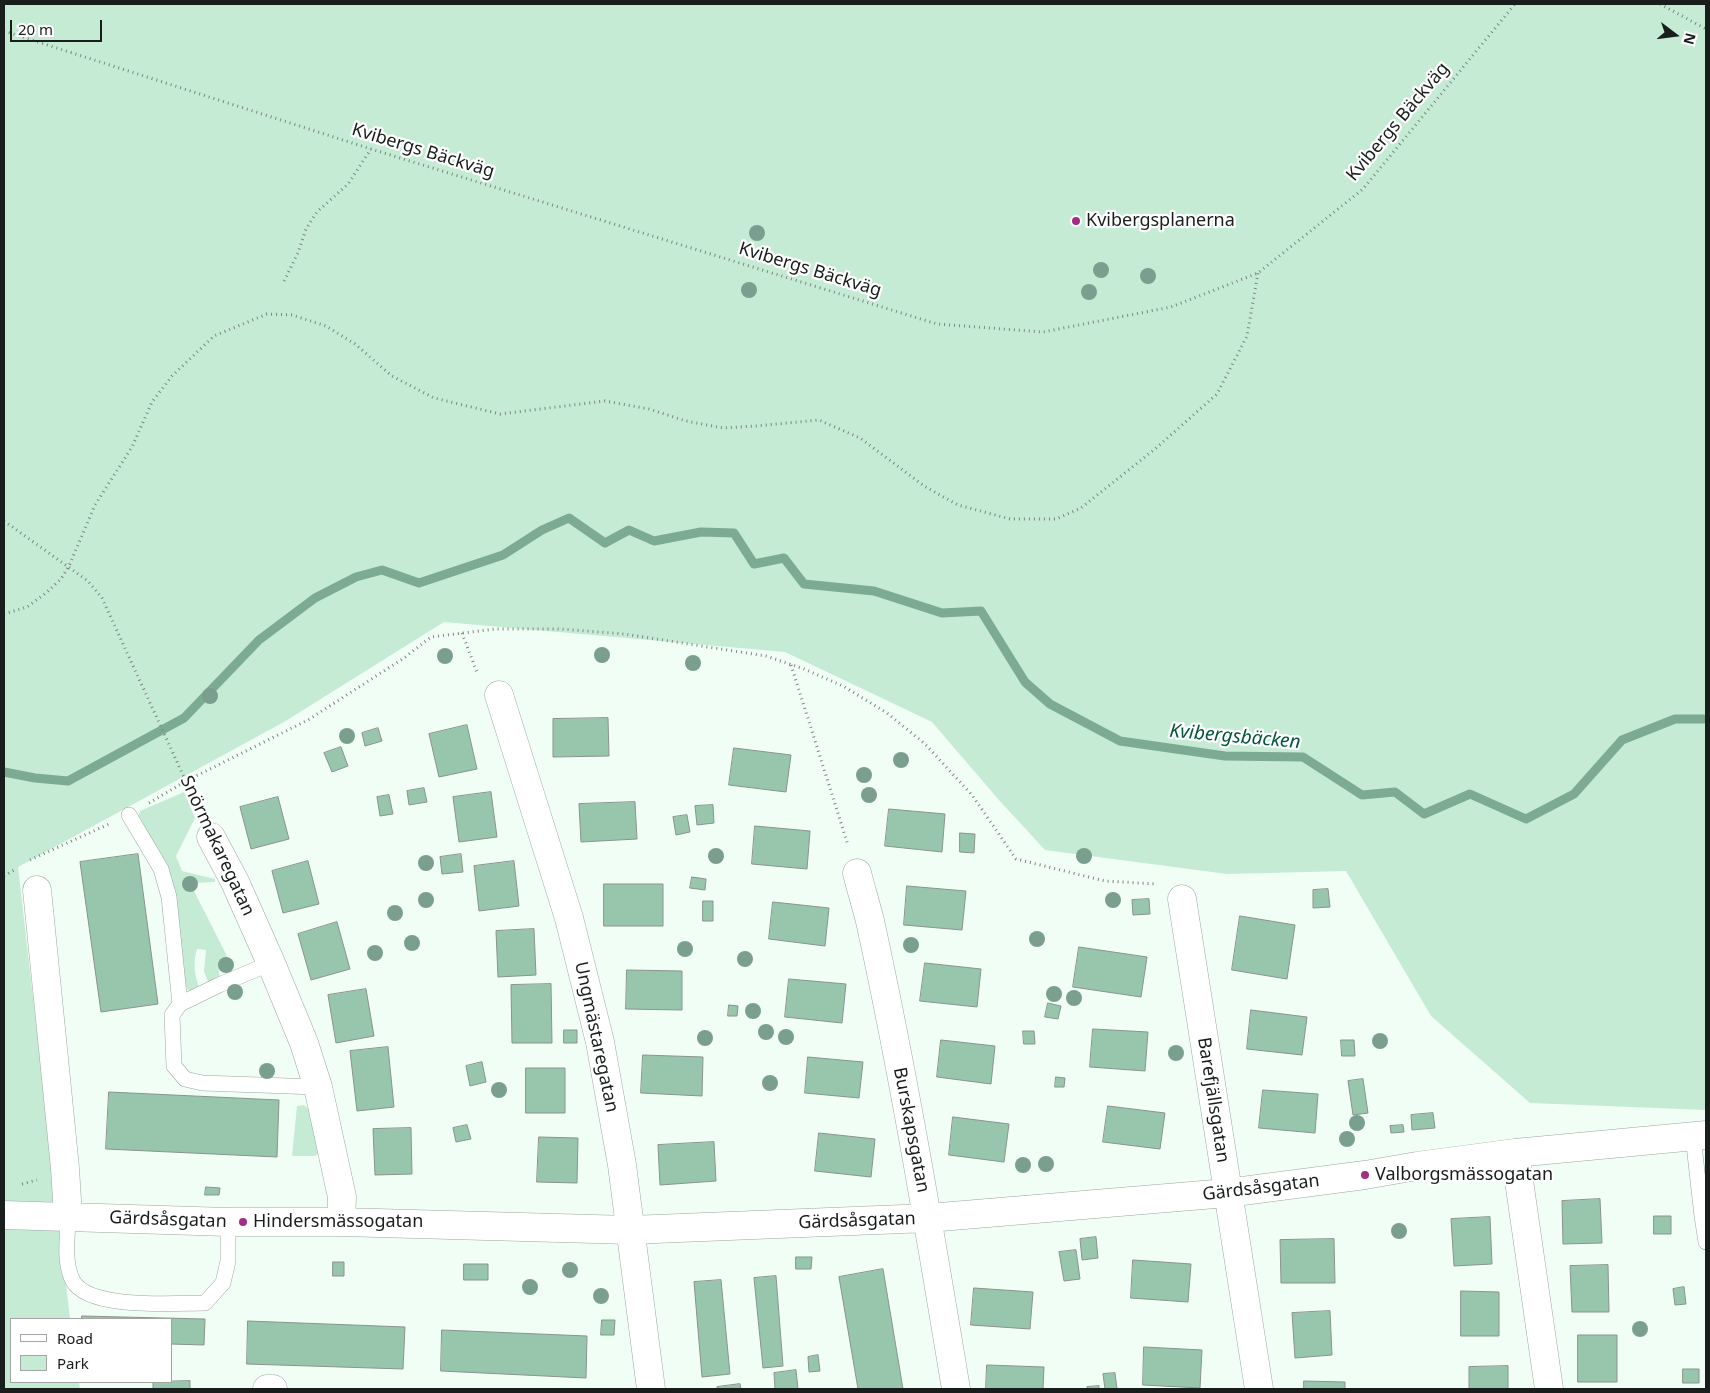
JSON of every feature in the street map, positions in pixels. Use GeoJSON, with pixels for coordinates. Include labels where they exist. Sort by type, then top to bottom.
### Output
{"type":"FeatureCollection","features":[{"type":"Feature","properties":{"kind":"street","name":"Ungmästaregatan"},"geometry":{"type":"LineString","coordinates":[[498,695],[569,918],[600,1042],[622,1165],[651,1389]]}},
{"type":"Feature","properties":{"kind":"street","name":"Snörmakaregatan"},"geometry":{"type":"LineString","coordinates":[[211,837],[271,963],[304,1043],[318,1087],[342,1197],[342,1222]]}},
{"type":"Feature","properties":{"kind":"street","name":"Burskapsgatan"},"geometry":{"type":"LineString","coordinates":[[857,873],[869,919],[928,1218],[956,1389]]}},
{"type":"Feature","properties":{"kind":"street"},"geometry":{"type":"LineString","coordinates":[[37,890],[64,1158],[68,1216]]}},
{"type":"Feature","properties":{"kind":"street","name":"Barefjällsgatan"},"geometry":{"type":"LineString","coordinates":[[1182,899],[1259,1389]]}},
{"type":"Feature","properties":{"kind":"street","name":"Gärdsåsgatan"},"geometry":{"type":"LineString","coordinates":[[4,1215],[228,1222],[342,1222],[630,1230],[928,1218],[1227,1192],[1365,1175],[1515,1153],[1700,1136]]}},
{"type":"Feature","properties":{"kind":"street"},"geometry":{"type":"LineString","coordinates":[[1515,1153],[1549,1389]]}},
{"type":"Feature","properties":{"kind":"street"},"geometry":{"type":"LineString","coordinates":[[267,1389],[273,1389]]}},
{"type":"Feature","properties":{"kind":"lane"},"geometry":{"type":"LineString","coordinates":[[129,815],[161,868],[169,897],[180,1004]]}},
{"type":"Feature","properties":{"kind":"lane"},"geometry":{"type":"LineString","coordinates":[[271,963],[180,1004],[172,1015],[174,1066],[185,1079],[202,1083],[318,1087]]}},
{"type":"Feature","properties":{"kind":"lane"},"geometry":{"type":"LineString","coordinates":[[1700,1136],[1702,1216],[1706,1242]]}},
{"type":"Feature","properties":{"kind":"lane"},"geometry":{"type":"LineString","coordinates":[[68,1216],[68,1267],[73,1282],[83,1292],[122,1303],[205,1303],[223,1283],[228,1261],[228,1222]]}},
{"type":"Feature","properties":{"kind":"path","name":"Kvibergs Bäckväg"},"geometry":{"type":"LineString","coordinates":[[4,32],[372,149],[937,324],[1043,332],[1171,307],[1258,273],[1363,188],[1515,4]]}},
{"type":"Feature","properties":{"kind":"path"},"geometry":{"type":"LineString","coordinates":[[1660,4],[1706,28]]}},
{"type":"Feature","properties":{"kind":"path"},"geometry":{"type":"LineString","coordinates":[[284,281],[298,253],[306,230],[317,212],[348,184],[372,149]]}},
{"type":"Feature","properties":{"kind":"path"},"geometry":{"type":"LineString","coordinates":[[4,614],[27,607],[61,579],[69,566],[96,505],[132,447],[152,402],[167,382],[214,336],[267,314],[292,315],[326,326],[355,344],[392,376],[434,398],[500,414],[605,401],[649,409],[686,421],[723,428],[819,420],[860,438],[924,486],[958,505],[1010,519],[1056,520],[1081,508],[1155,449],[1217,394],[1247,336],[1258,273]]}},
{"type":"Feature","properties":{"kind":"path","name":"Snörmakaregatan"},"geometry":{"type":"LineString","coordinates":[[4,520],[88,581],[102,598],[211,837]]}},
{"type":"Feature","properties":{"kind":"path"},"geometry":{"type":"LineString","coordinates":[[28,861],[129,815],[186,781],[308,720],[404,658],[431,637],[495,629],[561,629],[624,634],[766,656],[804,669],[843,686],[887,713],[925,744],[972,795],[1016,859],[1105,881],[1157,884],[1182,899]]}},
{"type":"Feature","properties":{"kind":"path"},"geometry":{"type":"LineString","coordinates":[[462,633],[481,684],[495,690],[498,695]]}},
{"type":"Feature","properties":{"kind":"path"},"geometry":{"type":"LineString","coordinates":[[791,664],[857,873]]}},
{"type":"Feature","properties":{"kind":"path"},"geometry":{"type":"LineString","coordinates":[[4,876],[20,866]]}},
{"type":"Feature","properties":{"kind":"green space"},"geometry":{"type":"Polygon","coordinates":[[[4,4],[1706,4],[1706,1110],[1530,1103],[1431,1016],[1346,871],[1227,874],[1045,850],[932,722],[785,652],[444,622],[284,722],[18,867],[70,1318],[10,1318],[10,1383],[79,1383],[80,1389],[4,1389],[4,4]]]}},
{"type":"Feature","properties":{"kind":"green space"},"geometry":{"type":"Polygon","coordinates":[[[184,792],[195,818],[176,856],[182,871],[215,879],[215,882],[193,883],[192,887],[228,958],[220,966],[220,978],[208,982],[204,971],[206,950],[197,949],[195,968],[199,987],[189,992],[185,984],[175,913],[138,817],[140,811],[184,792]]]}},
{"type":"Feature","properties":{"kind":"green space"},"geometry":{"type":"Polygon","coordinates":[[[304,1105],[309,1110],[320,1153],[315,1156],[292,1156],[297,1106],[304,1105]]]}},
{"type":"Feature","properties":{"kind":"building"},"geometry":{"type":"Polygon","coordinates":[[[608,718],[609,756],[553,757],[553,719],[608,718]]]}},
{"type":"Feature","properties":{"kind":"building"},"geometry":{"type":"Polygon","coordinates":[[[467,725],[477,769],[439,777],[429,734],[467,725]]]}},
{"type":"Feature","properties":{"kind":"building"},"geometry":{"type":"Polygon","coordinates":[[[378,728],[382,741],[365,746],[362,733],[378,728]]]}},
{"type":"Feature","properties":{"kind":"building"},"geometry":{"type":"Polygon","coordinates":[[[341,747],[348,766],[332,772],[324,753],[341,747]]]}},
{"type":"Feature","properties":{"kind":"building"},"geometry":{"type":"Polygon","coordinates":[[[734,748],[791,755],[786,792],[729,785],[734,748]]]}},
{"type":"Feature","properties":{"kind":"building"},"geometry":{"type":"Polygon","coordinates":[[[424,788],[427,802],[409,805],[407,791],[424,788]]]}},
{"type":"Feature","properties":{"kind":"building"},"geometry":{"type":"Polygon","coordinates":[[[491,792],[497,837],[459,842],[453,797],[491,792]]]}},
{"type":"Feature","properties":{"kind":"building"},"geometry":{"type":"Polygon","coordinates":[[[389,795],[393,814],[380,816],[377,797],[389,795]]]}},
{"type":"Feature","properties":{"kind":"building"},"geometry":{"type":"Polygon","coordinates":[[[278,797],[289,839],[251,849],[240,807],[278,797]]]}},
{"type":"Feature","properties":{"kind":"building"},"geometry":{"type":"Polygon","coordinates":[[[635,802],[637,839],[581,842],[579,804],[635,802]]]}},
{"type":"Feature","properties":{"kind":"building"},"geometry":{"type":"Polygon","coordinates":[[[713,805],[714,823],[697,825],[695,806],[713,805]]]}},
{"type":"Feature","properties":{"kind":"building"},"geometry":{"type":"Polygon","coordinates":[[[889,809],[945,814],[942,852],[885,846],[889,809]]]}},
{"type":"Feature","properties":{"kind":"building"},"geometry":{"type":"Polygon","coordinates":[[[687,815],[690,832],[676,835],[673,817],[687,815]]]}},
{"type":"Feature","properties":{"kind":"building"},"geometry":{"type":"Polygon","coordinates":[[[755,826],[810,831],[807,869],[752,864],[755,826]]]}},
{"type":"Feature","properties":{"kind":"building"},"geometry":{"type":"Polygon","coordinates":[[[960,833],[975,834],[974,853],[960,852],[960,833]]]}},
{"type":"Feature","properties":{"kind":"building"},"geometry":{"type":"Polygon","coordinates":[[[138,854],[158,1004],[101,1012],[80,862],[138,854]]]}},
{"type":"Feature","properties":{"kind":"building"},"geometry":{"type":"Polygon","coordinates":[[[461,854],[463,872],[442,874],[440,857],[461,854]]]}},
{"type":"Feature","properties":{"kind":"building"},"geometry":{"type":"Polygon","coordinates":[[[308,861],[319,904],[283,913],[272,871],[308,861]]]}},
{"type":"Feature","properties":{"kind":"building"},"geometry":{"type":"Polygon","coordinates":[[[514,861],[519,906],[479,911],[474,866],[514,861]]]}},
{"type":"Feature","properties":{"kind":"building"},"geometry":{"type":"Polygon","coordinates":[[[692,877],[706,879],[705,890],[690,888],[692,877]]]}},
{"type":"Feature","properties":{"kind":"building"},"geometry":{"type":"Polygon","coordinates":[[[604,884],[663,884],[663,926],[604,926],[604,884]]]}},
{"type":"Feature","properties":{"kind":"building"},"geometry":{"type":"Polygon","coordinates":[[[907,886],[966,891],[962,930],[904,925],[907,886]]]}},
{"type":"Feature","properties":{"kind":"building"},"geometry":{"type":"Polygon","coordinates":[[[1328,889],[1330,907],[1313,908],[1313,890],[1328,889]]]}},
{"type":"Feature","properties":{"kind":"building"},"geometry":{"type":"Polygon","coordinates":[[[1149,899],[1150,914],[1133,915],[1132,900],[1149,899]]]}},
{"type":"Feature","properties":{"kind":"building"},"geometry":{"type":"Polygon","coordinates":[[[703,901],[713,901],[713,921],[703,921],[703,901]]]}},
{"type":"Feature","properties":{"kind":"building"},"geometry":{"type":"Polygon","coordinates":[[[773,902],[829,908],[825,946],[769,939],[773,902]]]}},
{"type":"Feature","properties":{"kind":"building"},"geometry":{"type":"Polygon","coordinates":[[[1240,916],[1295,925],[1287,979],[1232,970],[1240,916]]]}},
{"type":"Feature","properties":{"kind":"building"},"geometry":{"type":"Polygon","coordinates":[[[337,922],[350,969],[311,980],[298,934],[337,922]]]}},
{"type":"Feature","properties":{"kind":"building"},"geometry":{"type":"Polygon","coordinates":[[[534,929],[536,975],[498,977],[496,931],[534,929]]]}},
{"type":"Feature","properties":{"kind":"building"},"geometry":{"type":"Polygon","coordinates":[[[1079,947],[1147,957],[1141,997],[1073,987],[1079,947]]]}},
{"type":"Feature","properties":{"kind":"building"},"geometry":{"type":"Polygon","coordinates":[[[925,963],[981,969],[977,1007],[920,1001],[925,963]]]}},
{"type":"Feature","properties":{"kind":"building"},"geometry":{"type":"Polygon","coordinates":[[[627,970],[682,971],[682,1010],[626,1009],[627,970]]]}},
{"type":"Feature","properties":{"kind":"building"},"geometry":{"type":"Polygon","coordinates":[[[789,979],[846,984],[842,1023],[785,1017],[789,979]]]}},
{"type":"Feature","properties":{"kind":"building"},"geometry":{"type":"Polygon","coordinates":[[[551,984],[552,1043],[512,1043],[511,985],[551,984]]]}},
{"type":"Feature","properties":{"kind":"building"},"geometry":{"type":"Polygon","coordinates":[[[366,989],[374,1036],[336,1043],[328,995],[366,989]]]}},
{"type":"Feature","properties":{"kind":"building"},"geometry":{"type":"Polygon","coordinates":[[[1048,1003],[1061,1006],[1058,1019],[1045,1017],[1048,1003]]]}},
{"type":"Feature","properties":{"kind":"building"},"geometry":{"type":"Polygon","coordinates":[[[729,1005],[738,1006],[737,1016],[728,1016],[729,1005]]]}},
{"type":"Feature","properties":{"kind":"building"},"geometry":{"type":"Polygon","coordinates":[[[1251,1010],[1307,1017],[1302,1055],[1247,1049],[1251,1010]]]}},
{"type":"Feature","properties":{"kind":"building"},"geometry":{"type":"Polygon","coordinates":[[[1093,1029],[1148,1032],[1145,1071],[1090,1067],[1093,1029]]]}},
{"type":"Feature","properties":{"kind":"building"},"geometry":{"type":"Polygon","coordinates":[[[564,1030],[577,1030],[577,1043],[564,1043],[564,1030]]]}},
{"type":"Feature","properties":{"kind":"building"},"geometry":{"type":"Polygon","coordinates":[[[1023,1031],[1034,1031],[1035,1044],[1024,1044],[1023,1031]]]}},
{"type":"Feature","properties":{"kind":"building"},"geometry":{"type":"Polygon","coordinates":[[[941,1040],[995,1046],[991,1084],[937,1077],[941,1040]]]}},
{"type":"Feature","properties":{"kind":"building"},"geometry":{"type":"Polygon","coordinates":[[[1341,1040],[1354,1040],[1355,1056],[1342,1056],[1341,1040]]]}},
{"type":"Feature","properties":{"kind":"building"},"geometry":{"type":"Polygon","coordinates":[[[388,1047],[394,1107],[357,1111],[350,1051],[388,1047]]]}},
{"type":"Feature","properties":{"kind":"building"},"geometry":{"type":"Polygon","coordinates":[[[643,1055],[703,1057],[702,1096],[641,1093],[643,1055]]]}},
{"type":"Feature","properties":{"kind":"building"},"geometry":{"type":"Polygon","coordinates":[[[808,1057],[863,1062],[859,1098],[805,1093],[808,1057]]]}},
{"type":"Feature","properties":{"kind":"building"},"geometry":{"type":"Polygon","coordinates":[[[482,1062],[486,1082],[470,1086],[466,1066],[482,1062]]]}},
{"type":"Feature","properties":{"kind":"building"},"geometry":{"type":"Polygon","coordinates":[[[526,1068],[565,1068],[565,1113],[526,1113],[526,1068]]]}},
{"type":"Feature","properties":{"kind":"building"},"geometry":{"type":"Polygon","coordinates":[[[1056,1077],[1065,1078],[1064,1087],[1055,1087],[1056,1077]]]}},
{"type":"Feature","properties":{"kind":"building"},"geometry":{"type":"Polygon","coordinates":[[[1363,1079],[1368,1113],[1353,1115],[1348,1081],[1363,1079]]]}},
{"type":"Feature","properties":{"kind":"building"},"geometry":{"type":"Polygon","coordinates":[[[1263,1090],[1318,1094],[1315,1133],[1259,1128],[1263,1090]]]}},
{"type":"Feature","properties":{"kind":"building"},"geometry":{"type":"Polygon","coordinates":[[[109,1092],[279,1100],[277,1157],[106,1149],[109,1092]]]}},
{"type":"Feature","properties":{"kind":"building"},"geometry":{"type":"Polygon","coordinates":[[[1108,1106],[1165,1113],[1160,1149],[1103,1142],[1108,1106]]]}},
{"type":"Feature","properties":{"kind":"building"},"geometry":{"type":"Polygon","coordinates":[[[1433,1113],[1435,1128],[1412,1130],[1411,1115],[1433,1113]]]}},
{"type":"Feature","properties":{"kind":"building"},"geometry":{"type":"Polygon","coordinates":[[[953,1117],[1009,1124],[1004,1162],[949,1155],[953,1117]]]}},
{"type":"Feature","properties":{"kind":"building"},"geometry":{"type":"Polygon","coordinates":[[[467,1125],[471,1139],[456,1142],[453,1128],[467,1125]]]}},
{"type":"Feature","properties":{"kind":"building"},"geometry":{"type":"Polygon","coordinates":[[[1403,1125],[1404,1132],[1391,1133],[1390,1126],[1403,1125]]]}},
{"type":"Feature","properties":{"kind":"building"},"geometry":{"type":"Polygon","coordinates":[[[411,1128],[412,1174],[375,1175],[373,1129],[411,1128]]]}},
{"type":"Feature","properties":{"kind":"building"},"geometry":{"type":"Polygon","coordinates":[[[819,1133],[875,1139],[871,1177],[815,1171],[819,1133]]]}},
{"type":"Feature","properties":{"kind":"building"},"geometry":{"type":"Polygon","coordinates":[[[539,1137],[578,1138],[577,1183],[537,1182],[539,1137]]]}},
{"type":"Feature","properties":{"kind":"building"},"geometry":{"type":"Polygon","coordinates":[[[714,1142],[716,1181],[660,1185],[658,1145],[714,1142]]]}},
{"type":"Feature","properties":{"kind":"building"},"geometry":{"type":"Polygon","coordinates":[[[206,1187],[220,1188],[219,1195],[205,1195],[206,1187]]]}},
{"type":"Feature","properties":{"kind":"building"},"geometry":{"type":"Polygon","coordinates":[[[1600,1199],[1602,1243],[1563,1244],[1562,1201],[1600,1199]]]}},
{"type":"Feature","properties":{"kind":"building"},"geometry":{"type":"Polygon","coordinates":[[[1654,1216],[1671,1216],[1671,1234],[1654,1234],[1654,1216]]]}},
{"type":"Feature","properties":{"kind":"building"},"geometry":{"type":"Polygon","coordinates":[[[1490,1217],[1492,1264],[1454,1266],[1451,1219],[1490,1217]]]}},
{"type":"Feature","properties":{"kind":"building"},"geometry":{"type":"Polygon","coordinates":[[[1096,1237],[1098,1258],[1082,1260],[1080,1239],[1096,1237]]]}},
{"type":"Feature","properties":{"kind":"building"},"geometry":{"type":"Polygon","coordinates":[[[1334,1239],[1335,1283],[1281,1283],[1280,1240],[1334,1239]]]}},
{"type":"Feature","properties":{"kind":"building"},"geometry":{"type":"Polygon","coordinates":[[[1076,1250],[1080,1279],[1064,1281],[1059,1252],[1076,1250]]]}},
{"type":"Feature","properties":{"kind":"building"},"geometry":{"type":"Polygon","coordinates":[[[796,1257],[812,1257],[811,1269],[796,1269],[796,1257]]]}},
{"type":"Feature","properties":{"kind":"building"},"geometry":{"type":"Polygon","coordinates":[[[1133,1260],[1191,1264],[1188,1302],[1131,1298],[1133,1260]]]}},
{"type":"Feature","properties":{"kind":"building"},"geometry":{"type":"Polygon","coordinates":[[[333,1262],[344,1262],[344,1276],[333,1276],[333,1262]]]}},
{"type":"Feature","properties":{"kind":"building"},"geometry":{"type":"Polygon","coordinates":[[[464,1264],[488,1264],[488,1280],[464,1280],[464,1264]]]}},
{"type":"Feature","properties":{"kind":"building"},"geometry":{"type":"Polygon","coordinates":[[[1608,1265],[1609,1312],[1572,1312],[1570,1266],[1608,1265]]]}},
{"type":"Feature","properties":{"kind":"building"},"geometry":{"type":"Polygon","coordinates":[[[883,1269],[903,1389],[858,1389],[839,1277],[883,1269]]]}},
{"type":"Feature","properties":{"kind":"building"},"geometry":{"type":"Polygon","coordinates":[[[776,1276],[783,1366],[763,1368],[754,1278],[776,1276]]]}},
{"type":"Feature","properties":{"kind":"building"},"geometry":{"type":"Polygon","coordinates":[[[721,1280],[730,1374],[702,1377],[694,1282],[721,1280]]]}},
{"type":"Feature","properties":{"kind":"building"},"geometry":{"type":"Polygon","coordinates":[[[1684,1287],[1686,1304],[1675,1305],[1673,1289],[1684,1287]]]}},
{"type":"Feature","properties":{"kind":"building"},"geometry":{"type":"Polygon","coordinates":[[[974,1288],[1033,1292],[1030,1329],[971,1325],[974,1288]]]}},
{"type":"Feature","properties":{"kind":"building"},"geometry":{"type":"Polygon","coordinates":[[[1461,1291],[1499,1292],[1499,1336],[1461,1336],[1461,1291]]]}},
{"type":"Feature","properties":{"kind":"building"},"geometry":{"type":"Polygon","coordinates":[[[1330,1311],[1332,1355],[1295,1358],[1292,1313],[1330,1311]]]}},
{"type":"Feature","properties":{"kind":"building"},"geometry":{"type":"Polygon","coordinates":[[[82,1316],[164,1318],[82,1318],[82,1316]]]}},
{"type":"Feature","properties":{"kind":"building"},"geometry":{"type":"Polygon","coordinates":[[[172,1318],[205,1319],[204,1345],[172,1344],[172,1318]]]}},
{"type":"Feature","properties":{"kind":"building"},"geometry":{"type":"Polygon","coordinates":[[[602,1320],[615,1320],[614,1335],[601,1335],[602,1320]]]}},
{"type":"Feature","properties":{"kind":"building"},"geometry":{"type":"Polygon","coordinates":[[[248,1321],[405,1327],[403,1369],[247,1364],[248,1321]]]}},
{"type":"Feature","properties":{"kind":"building"},"geometry":{"type":"Polygon","coordinates":[[[442,1330],[587,1336],[586,1378],[441,1371],[442,1330]]]}},
{"type":"Feature","properties":{"kind":"building"},"geometry":{"type":"Polygon","coordinates":[[[1578,1335],[1617,1335],[1617,1382],[1578,1382],[1578,1335]]]}},
{"type":"Feature","properties":{"kind":"building"},"geometry":{"type":"Polygon","coordinates":[[[1144,1347],[1202,1350],[1200,1388],[1143,1385],[1144,1347]]]}},
{"type":"Feature","properties":{"kind":"building"},"geometry":{"type":"Polygon","coordinates":[[[818,1355],[820,1371],[809,1372],[808,1357],[818,1355]]]}},
{"type":"Feature","properties":{"kind":"building"},"geometry":{"type":"Polygon","coordinates":[[[987,1365],[1044,1367],[1043,1389],[986,1389],[987,1365]]]}},
{"type":"Feature","properties":{"kind":"building"},"geometry":{"type":"Polygon","coordinates":[[[1508,1366],[1508,1389],[1469,1389],[1469,1367],[1508,1366]]]}},
{"type":"Feature","properties":{"kind":"building"},"geometry":{"type":"Polygon","coordinates":[[[1683,1369],[1699,1369],[1699,1383],[1683,1383],[1683,1369]]]}},
{"type":"Feature","properties":{"kind":"building"},"geometry":{"type":"Polygon","coordinates":[[[796,1370],[798,1389],[775,1389],[774,1373],[796,1370]]]}},
{"type":"Feature","properties":{"kind":"building"},"geometry":{"type":"Polygon","coordinates":[[[1115,1373],[1117,1389],[1105,1389],[1103,1374],[1115,1373]]]}},
{"type":"Feature","properties":{"kind":"building"},"geometry":{"type":"Polygon","coordinates":[[[172,1381],[190,1381],[190,1389],[153,1389],[153,1383],[172,1383],[172,1381]]]}},
{"type":"Feature","properties":{"kind":"building"},"geometry":{"type":"Polygon","coordinates":[[[1304,1381],[1345,1382],[1345,1389],[1304,1389],[1304,1381]]]}},
{"type":"Feature","properties":{"kind":"building"},"geometry":{"type":"Polygon","coordinates":[[[740,1384],[741,1389],[717,1389],[717,1387],[740,1384]]]}},
{"type":"Feature","properties":{"kind":"building"},"geometry":{"type":"Polygon","coordinates":[[[1099,1386],[1099,1389],[1087,1389],[1087,1387],[1099,1386]]]}},
{"type":"Feature","properties":{"kind":"waterway","name":"Kvibergsbäcken"},"geometry":{"type":"LineString","coordinates":[[4,772],[35,778],[68,781],[184,718],[259,640],[315,598],[356,577],[382,570],[419,583],[503,555],[542,530],[569,518],[605,543],[629,530],[654,541],[701,532],[734,533],[754,564],[784,558],[804,584],[874,591],[942,613],[981,611],[1025,682],[1050,704],[1120,741],[1225,756],[1303,757],[1362,795],[1395,792],[1424,814],[1470,794],[1526,819],[1574,794],[1622,740],[1675,719],[1706,719]]}},
{"type":"Feature","properties":{"kind":"place","name":"Kvibergsplanerna"},"geometry":{"type":"Point","coordinates":[1076,221]}},
{"type":"Feature","properties":{"kind":"place","name":"Valborgsmässogatan"},"geometry":{"type":"Point","coordinates":[1365,1175]}},
{"type":"Feature","properties":{"kind":"place","name":"Hindersmässogatan"},"geometry":{"type":"Point","coordinates":[243,1222]}}]}
